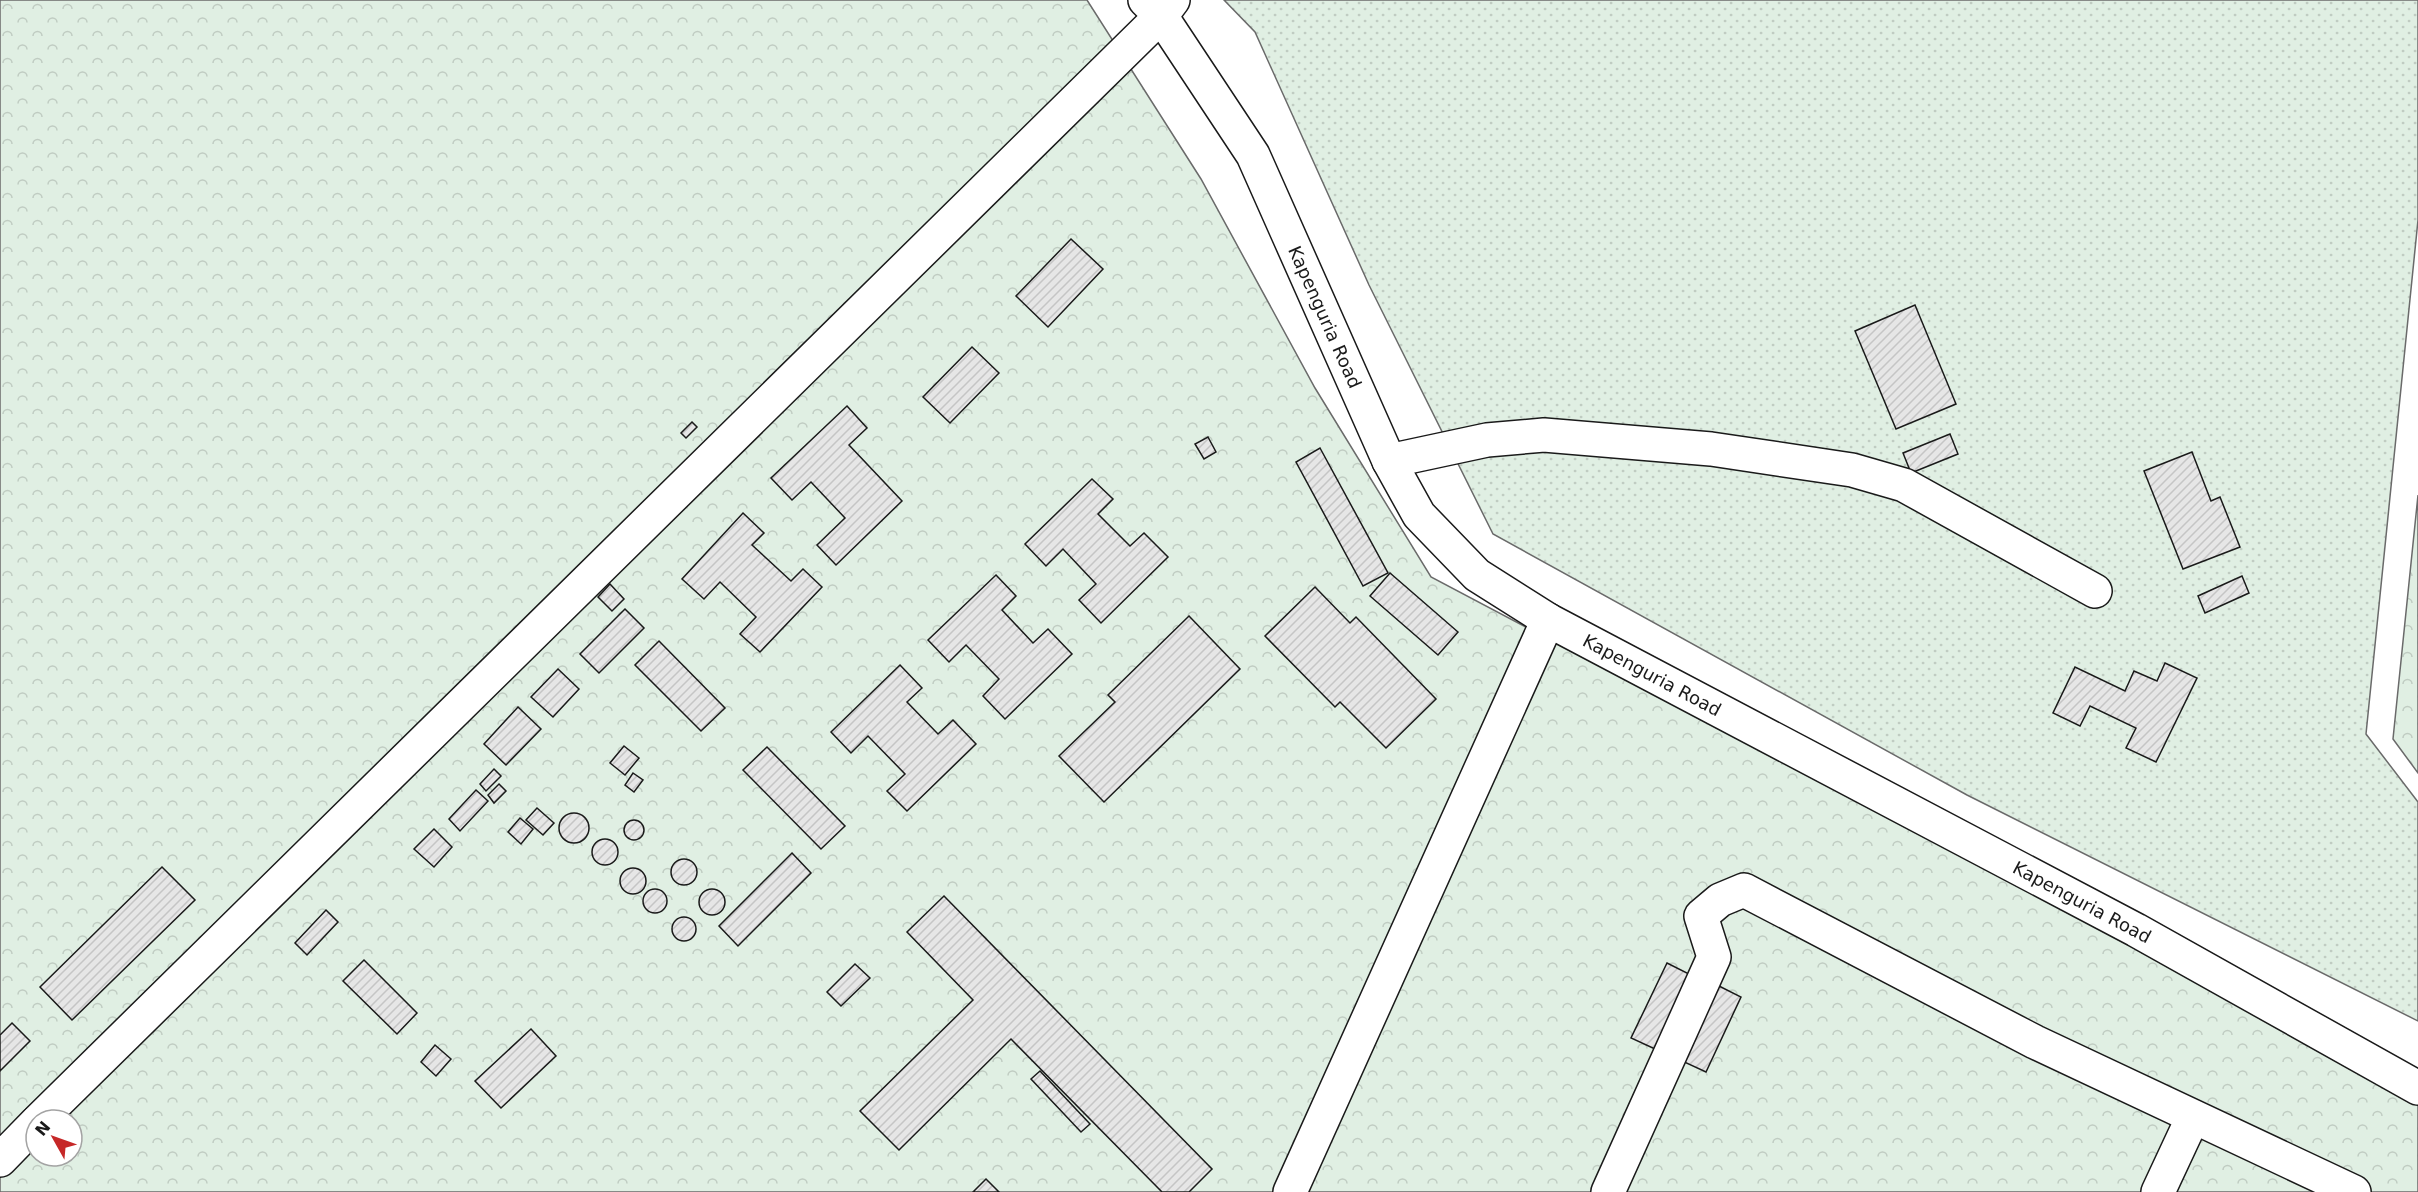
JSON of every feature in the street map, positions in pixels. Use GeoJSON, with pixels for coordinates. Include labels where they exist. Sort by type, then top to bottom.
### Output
{"type":"FeatureCollection","features":[{"type":"Feature","properties":{"kind":"street","name":"Kapenguria Road"},"geometry":{"type":"LineString","coordinates":[[1160,5],[1253,154],[1389,461],[1419,515],[1477,575],[1548,620],[2136,930],[2418,1088]]}},
{"type":"Feature","properties":{"kind":"street"},"geometry":{"type":"LineString","coordinates":[[50,1108],[1160,5]]}},
{"type":"Feature","properties":{"kind":"street"},"geometry":{"type":"LineString","coordinates":[[1389,461],[1487,440],[1544,435],[1711,449],[1852,470],[1904,485],[2095,591]]}},
{"type":"Feature","properties":{"kind":"street"},"geometry":{"type":"LineString","coordinates":[[1290,1192],[1548,620]]}},
{"type":"Feature","properties":{"kind":"street"},"geometry":{"type":"LineString","coordinates":[[1608,1192],[1714,957],[1701,916],[1720,900],[1744,890],[2035,1042],[2354,1192]]}},
{"type":"Feature","properties":{"kind":"street"},"geometry":{"type":"LineString","coordinates":[[2158,1192],[2193,1117]]}},
{"type":"Feature","properties":{"kind":"street"},"geometry":{"type":"LineString","coordinates":[[0,1160],[24,1135]]}},
{"type":"Feature","properties":{"kind":"green space"},"geometry":{"type":"Polygon","coordinates":[[[0,0],[1087,0],[1201,179],[1315,388],[1431,577],[2418,1097],[2418,1192],[0,1192],[0,0]]]}},
{"type":"Feature","properties":{"kind":"green space"},"geometry":{"type":"Polygon","coordinates":[[[1224,0],[2418,0],[2418,220],[2366,734],[2418,802],[2418,1021],[1967,795],[1493,534],[1369,285],[1255,32],[1224,0]]]}},
{"type":"Feature","properties":{"kind":"green space"},"geometry":{"type":"Polygon","coordinates":[[[2418,495],[2418,773],[2393,739],[2418,495]]]}},
{"type":"Feature","properties":{"kind":"building"},"geometry":{"type":"Polygon","coordinates":[[[1071,239],[1103,269],[1048,327],[1016,296],[1071,239]]]}},
{"type":"Feature","properties":{"kind":"building"},"geometry":{"type":"Polygon","coordinates":[[[1915,305],[1956,404],[1896,429],[1855,331],[1915,305]]]}},
{"type":"Feature","properties":{"kind":"building"},"geometry":{"type":"Polygon","coordinates":[[[972,347],[999,373],[950,423],[923,397],[972,347]]]}},
{"type":"Feature","properties":{"kind":"building"},"geometry":{"type":"Polygon","coordinates":[[[847,406],[867,428],[849,445],[902,501],[836,565],[817,545],[845,518],[811,482],[792,500],[771,478],[847,406]]]}},
{"type":"Feature","properties":{"kind":"building"},"geometry":{"type":"Polygon","coordinates":[[[692,422],[697,427],[686,438],[681,433],[692,422]]]}},
{"type":"Feature","properties":{"kind":"building"},"geometry":{"type":"Polygon","coordinates":[[[1950,434],[1958,454],[1911,473],[1903,453],[1950,434]]]}},
{"type":"Feature","properties":{"kind":"building"},"geometry":{"type":"Polygon","coordinates":[[[1208,437],[1216,452],[1204,459],[1195,444],[1208,437]]]}},
{"type":"Feature","properties":{"kind":"building"},"geometry":{"type":"Polygon","coordinates":[[[1320,448],[1388,573],[1363,586],[1296,462],[1320,448]]]}},
{"type":"Feature","properties":{"kind":"building"},"geometry":{"type":"Polygon","coordinates":[[[2192,452],[2211,501],[2220,497],[2240,547],[2183,569],[2144,471],[2192,452]]]}},
{"type":"Feature","properties":{"kind":"building"},"geometry":{"type":"Polygon","coordinates":[[[1092,479],[1113,499],[1098,514],[1130,546],[1144,533],[1168,557],[1101,623],[1079,600],[1096,584],[1063,549],[1046,566],[1025,544],[1092,479]]]}},
{"type":"Feature","properties":{"kind":"building"},"geometry":{"type":"Polygon","coordinates":[[[743,513],[764,533],[752,545],[791,581],[803,569],[822,587],[760,652],[740,634],[756,617],[720,582],[704,599],[682,579],[743,513]]]}},
{"type":"Feature","properties":{"kind":"building"},"geometry":{"type":"Polygon","coordinates":[[[1390,573],[1458,632],[1438,655],[1370,596],[1390,573]]]}},
{"type":"Feature","properties":{"kind":"building"},"geometry":{"type":"Polygon","coordinates":[[[996,575],[1016,596],[1002,610],[1033,643],[1048,629],[1072,654],[1005,719],[983,696],[999,679],[966,645],[949,662],[928,640],[996,575]]]}},
{"type":"Feature","properties":{"kind":"building"},"geometry":{"type":"Polygon","coordinates":[[[2242,576],[2249,593],[2205,613],[2198,596],[2242,576]]]}},
{"type":"Feature","properties":{"kind":"building"},"geometry":{"type":"Polygon","coordinates":[[[610,584],[624,599],[612,611],[598,597],[610,584]]]}},
{"type":"Feature","properties":{"kind":"building"},"geometry":{"type":"Polygon","coordinates":[[[1315,587],[1350,623],[1356,617],[1436,699],[1386,748],[1340,702],[1335,707],[1265,636],[1315,587]]]}},
{"type":"Feature","properties":{"kind":"building"},"geometry":{"type":"Polygon","coordinates":[[[625,609],[644,628],[599,673],[580,654],[625,609]]]}},
{"type":"Feature","properties":{"kind":"building"},"geometry":{"type":"Polygon","coordinates":[[[1189,616],[1240,669],[1104,802],[1059,756],[1115,702],[1108,695],[1189,616]]]}},
{"type":"Feature","properties":{"kind":"building"},"geometry":{"type":"Polygon","coordinates":[[[659,641],[725,708],[701,731],[635,665],[659,641]]]}},
{"type":"Feature","properties":{"kind":"building"},"geometry":{"type":"Polygon","coordinates":[[[2165,663],[2197,678],[2156,762],[2126,748],[2136,728],[2090,706],[2080,726],[2053,713],[2075,667],[2125,691],[2134,671],[2157,681],[2165,663]]]}},
{"type":"Feature","properties":{"kind":"building"},"geometry":{"type":"Polygon","coordinates":[[[900,665],[922,688],[907,702],[938,734],[953,720],[976,744],[907,811],[887,791],[905,774],[868,736],[851,753],[831,732],[900,665]]]}},
{"type":"Feature","properties":{"kind":"building"},"geometry":{"type":"Polygon","coordinates":[[[558,669],[579,689],[553,717],[531,697],[558,669]]]}},
{"type":"Feature","properties":{"kind":"building"},"geometry":{"type":"Polygon","coordinates":[[[518,707],[541,729],[506,765],[484,744],[518,707]]]}},
{"type":"Feature","properties":{"kind":"building"},"geometry":{"type":"Polygon","coordinates":[[[624,746],[639,758],[625,775],[610,763],[624,746]]]}},
{"type":"Feature","properties":{"kind":"building"},"geometry":{"type":"Polygon","coordinates":[[[767,747],[845,826],[821,849],[743,770],[767,747]]]}},
{"type":"Feature","properties":{"kind":"building"},"geometry":{"type":"Polygon","coordinates":[[[494,769],[501,776],[486,791],[480,784],[494,769]]]}},
{"type":"Feature","properties":{"kind":"building"},"geometry":{"type":"Polygon","coordinates":[[[633,773],[643,780],[634,792],[625,785],[633,773]]]}},
{"type":"Feature","properties":{"kind":"building"},"geometry":{"type":"Polygon","coordinates":[[[499,784],[506,791],[494,803],[488,795],[499,784]]]}},
{"type":"Feature","properties":{"kind":"building"},"geometry":{"type":"Polygon","coordinates":[[[476,790],[488,801],[460,831],[449,819],[476,790]]]}},
{"type":"Feature","properties":{"kind":"building"},"geometry":{"type":"Polygon","coordinates":[[[537,808],[554,823],[543,835],[526,820],[537,808]]]}},
{"type":"Feature","properties":{"kind":"building"},"geometry":{"type":"Polygon","coordinates":[[[574,813],[585,817],[589,828],[585,839],[574,843],[563,839],[559,828],[563,817],[574,813]]]}},
{"type":"Feature","properties":{"kind":"building"},"geometry":{"type":"Polygon","coordinates":[[[520,818],[533,829],[521,844],[508,832],[520,818]]]}},
{"type":"Feature","properties":{"kind":"building"},"geometry":{"type":"Polygon","coordinates":[[[630,820],[638,820],[644,826],[644,834],[638,840],[630,840],[624,834],[624,826],[630,820]]]}},
{"type":"Feature","properties":{"kind":"building"},"geometry":{"type":"Polygon","coordinates":[[[434,829],[452,847],[434,867],[414,849],[434,829]]]}},
{"type":"Feature","properties":{"kind":"building"},"geometry":{"type":"Polygon","coordinates":[[[605,839],[614,843],[618,852],[614,861],[605,865],[596,861],[592,852],[596,843],[605,839]]]}},
{"type":"Feature","properties":{"kind":"building"},"geometry":{"type":"Polygon","coordinates":[[[792,853],[811,873],[738,946],[719,926],[792,853]]]}},
{"type":"Feature","properties":{"kind":"building"},"geometry":{"type":"Polygon","coordinates":[[[684,859],[693,863],[697,872],[693,881],[684,885],[675,881],[671,872],[675,863],[684,859]]]}},
{"type":"Feature","properties":{"kind":"building"},"geometry":{"type":"Polygon","coordinates":[[[162,867],[195,900],[72,1020],[40,987],[162,867]]]}},
{"type":"Feature","properties":{"kind":"building"},"geometry":{"type":"Polygon","coordinates":[[[633,868],[642,872],[646,881],[642,890],[633,894],[624,890],[620,881],[624,872],[633,868]]]}},
{"type":"Feature","properties":{"kind":"building"},"geometry":{"type":"Polygon","coordinates":[[[655,889],[664,892],[667,901],[664,910],[655,913],[646,910],[643,901],[646,892],[655,889]]]}},
{"type":"Feature","properties":{"kind":"building"},"geometry":{"type":"Polygon","coordinates":[[[712,889],[721,893],[725,902],[721,911],[712,915],[703,911],[699,902],[703,893],[712,889]]]}},
{"type":"Feature","properties":{"kind":"building"},"geometry":{"type":"Polygon","coordinates":[[[944,896],[1212,1169],[1189,1192],[1162,1192],[1011,1039],[899,1150],[860,1111],[973,1000],[907,932],[944,896]]]}},
{"type":"Feature","properties":{"kind":"building"},"geometry":{"type":"Polygon","coordinates":[[[326,910],[338,922],[307,955],[295,943],[326,910]]]}},
{"type":"Feature","properties":{"kind":"building"},"geometry":{"type":"Polygon","coordinates":[[[684,917],[693,920],[696,929],[693,938],[684,941],[675,938],[672,929],[675,920],[684,917]]]}},
{"type":"Feature","properties":{"kind":"building"},"geometry":{"type":"Polygon","coordinates":[[[364,960],[417,1013],[397,1034],[343,981],[364,960]]]}},
{"type":"Feature","properties":{"kind":"building"},"geometry":{"type":"Polygon","coordinates":[[[1667,963],[1691,975],[1655,1049],[1631,1038],[1667,963]]]}},
{"type":"Feature","properties":{"kind":"building"},"geometry":{"type":"Polygon","coordinates":[[[855,964],[870,978],[841,1006],[827,992],[855,964]]]}},
{"type":"Feature","properties":{"kind":"building"},"geometry":{"type":"Polygon","coordinates":[[[1717,985],[1741,997],[1706,1072],[1682,1061],[1717,985]]]}},
{"type":"Feature","properties":{"kind":"building"},"geometry":{"type":"Polygon","coordinates":[[[12,1023],[30,1041],[0,1071],[0,1035],[12,1023]]]}},
{"type":"Feature","properties":{"kind":"building"},"geometry":{"type":"Polygon","coordinates":[[[531,1029],[556,1056],[501,1108],[475,1081],[531,1029]]]}},
{"type":"Feature","properties":{"kind":"building"},"geometry":{"type":"Polygon","coordinates":[[[435,1045],[451,1059],[436,1076],[421,1062],[435,1045]]]}},
{"type":"Feature","properties":{"kind":"building"},"geometry":{"type":"Polygon","coordinates":[[[1040,1071],[1090,1124],[1081,1132],[1031,1079],[1040,1071]]]}},
{"type":"Feature","properties":{"kind":"building"},"geometry":{"type":"Polygon","coordinates":[[[986,1179],[999,1192],[973,1192],[986,1179]]]}}]}
